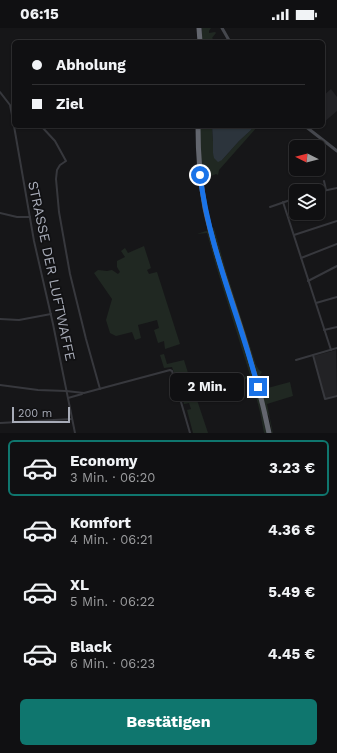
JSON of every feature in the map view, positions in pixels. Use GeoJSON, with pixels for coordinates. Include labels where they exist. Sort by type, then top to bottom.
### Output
{"type":"FeatureCollection","features":[{"type":"Feature","properties":{"kind":"highway"},"geometry":{"type":"LineString","coordinates":[[199,28],[200,40]]}},
{"type":"Feature","properties":{"kind":"highway"},"geometry":{"type":"LineString","coordinates":[[198,128],[201,179],[209,226],[251,362],[269,433]]}},
{"type":"Feature","properties":{"kind":"street"},"geometry":{"type":"LineString","coordinates":[[222,28],[229,40]]}},
{"type":"Feature","properties":{"kind":"street","name":"STRASSE DER LUFTWAFFE"},"geometry":{"type":"LineString","coordinates":[[0,92],[10,105],[12,115]]}},
{"type":"Feature","properties":{"kind":"street","name":"STRASSE DER LUFTWAFFE"},"geometry":{"type":"LineString","coordinates":[[15,128],[36,253],[51,314],[75,433]]}},
{"type":"Feature","properties":{"kind":"street"},"geometry":{"type":"LineString","coordinates":[[43,128],[55,141],[66,161],[60,165],[57,170],[56,179],[59,212],[70,274],[100,389]]}},
{"type":"Feature","properties":{"kind":"street"},"geometry":{"type":"LineString","coordinates":[[307,128],[337,152]]}},
{"type":"Feature","properties":{"kind":"street"},"geometry":{"type":"LineString","coordinates":[[324,181],[326,190],[337,188]]}},
{"type":"Feature","properties":{"kind":"street"},"geometry":{"type":"LineString","coordinates":[[270,207],[289,200]]}},
{"type":"Feature","properties":{"kind":"street"},"geometry":{"type":"LineString","coordinates":[[283,202],[330,350]]}},
{"type":"Feature","properties":{"kind":"street"},"geometry":{"type":"LineString","coordinates":[[0,213],[17,217],[30,216]]}},
{"type":"Feature","properties":{"kind":"street"},"geometry":{"type":"LineString","coordinates":[[294,236],[337,221]]}},
{"type":"Feature","properties":{"kind":"street"},"geometry":{"type":"LineString","coordinates":[[301,258],[337,244]]}},
{"type":"Feature","properties":{"kind":"street"},"geometry":{"type":"LineString","coordinates":[[308,281],[337,266]]}},
{"type":"Feature","properties":{"kind":"street"},"geometry":{"type":"LineString","coordinates":[[316,303],[337,297]]}},
{"type":"Feature","properties":{"kind":"street"},"geometry":{"type":"LineString","coordinates":[[0,319],[19,320],[51,314]]}},
{"type":"Feature","properties":{"kind":"street"},"geometry":{"type":"LineString","coordinates":[[324,330],[337,327]]}},
{"type":"Feature","properties":{"kind":"street"},"geometry":{"type":"LineString","coordinates":[[296,360],[337,348]]}},
{"type":"Feature","properties":{"kind":"street"},"geometry":{"type":"LineString","coordinates":[[313,355],[324,399],[337,396]]}},
{"type":"Feature","properties":{"kind":"street"},"geometry":{"type":"LineString","coordinates":[[68,398],[170,370],[172,371],[190,433]]}},
{"type":"Feature","properties":{"kind":"street"},"geometry":{"type":"LineString","coordinates":[[0,385],[38,390],[84,393]]}},
{"type":"Feature","properties":{"kind":"street"},"geometry":{"type":"LineString","coordinates":[[0,423],[72,419]]}},
{"type":"Feature","properties":{"kind":"shaded area"},"geometry":{"type":"Polygon","coordinates":[[[202,28],[211,28],[209,33],[216,33],[212,38],[214,40],[202,40],[202,28]]]}},
{"type":"Feature","properties":{"kind":"shaded area"},"geometry":{"type":"Polygon","coordinates":[[[331,89],[337,97],[337,111],[325,121],[325,94],[331,89]]]}},
{"type":"Feature","properties":{"kind":"shaded area"},"geometry":{"type":"Polygon","coordinates":[[[200,128],[212,128],[213,153],[222,160],[252,128],[256,128],[219,170],[218,175],[216,174],[204,179],[201,164],[200,128]]]}},
{"type":"Feature","properties":{"kind":"shaded area"},"geometry":{"type":"Polygon","coordinates":[[[212,128],[252,128],[222,160],[218,162],[214,158],[212,128]]]}},
{"type":"Feature","properties":{"kind":"shaded area"},"geometry":{"type":"Polygon","coordinates":[[[214,228],[256,365],[262,372],[260,375],[264,389],[290,382],[293,396],[267,404],[273,433],[212,229],[214,228]]]}},
{"type":"Feature","properties":{"kind":"shaded area"},"geometry":{"type":"Polygon","coordinates":[[[209,230],[250,363],[268,433],[264,433],[251,377],[198,394],[198,391],[250,375],[207,233],[197,234],[209,230]]]}},
{"type":"Feature","properties":{"kind":"shaded area"},"geometry":{"type":"Polygon","coordinates":[[[144,246],[151,268],[147,270],[149,274],[157,272],[180,344],[165,349],[164,341],[158,343],[154,330],[159,328],[157,320],[138,325],[141,338],[135,340],[132,332],[116,336],[110,333],[106,320],[112,299],[94,273],[98,270],[112,270],[118,274],[120,272],[117,267],[117,261],[125,257],[121,251],[125,248],[128,253],[144,246]]]}},
{"type":"Feature","properties":{"kind":"shaded area"},"geometry":{"type":"Polygon","coordinates":[[[336,350],[337,395],[325,398],[314,356],[336,350]]]}},
{"type":"Feature","properties":{"kind":"shaded area"},"geometry":{"type":"Polygon","coordinates":[[[164,354],[167,364],[184,360],[193,389],[181,393],[172,367],[164,368],[160,355],[164,354]]]}},
{"type":"Feature","properties":{"kind":"shaded area"},"geometry":{"type":"Polygon","coordinates":[[[195,394],[208,433],[193,433],[187,410],[191,409],[189,403],[184,404],[183,399],[195,394]]]}},
{"type":"Feature","properties":{"kind":"route"},"geometry":{"type":"LineString","coordinates":[[200,175],[205,206],[214,244],[258,387]]}}]}
